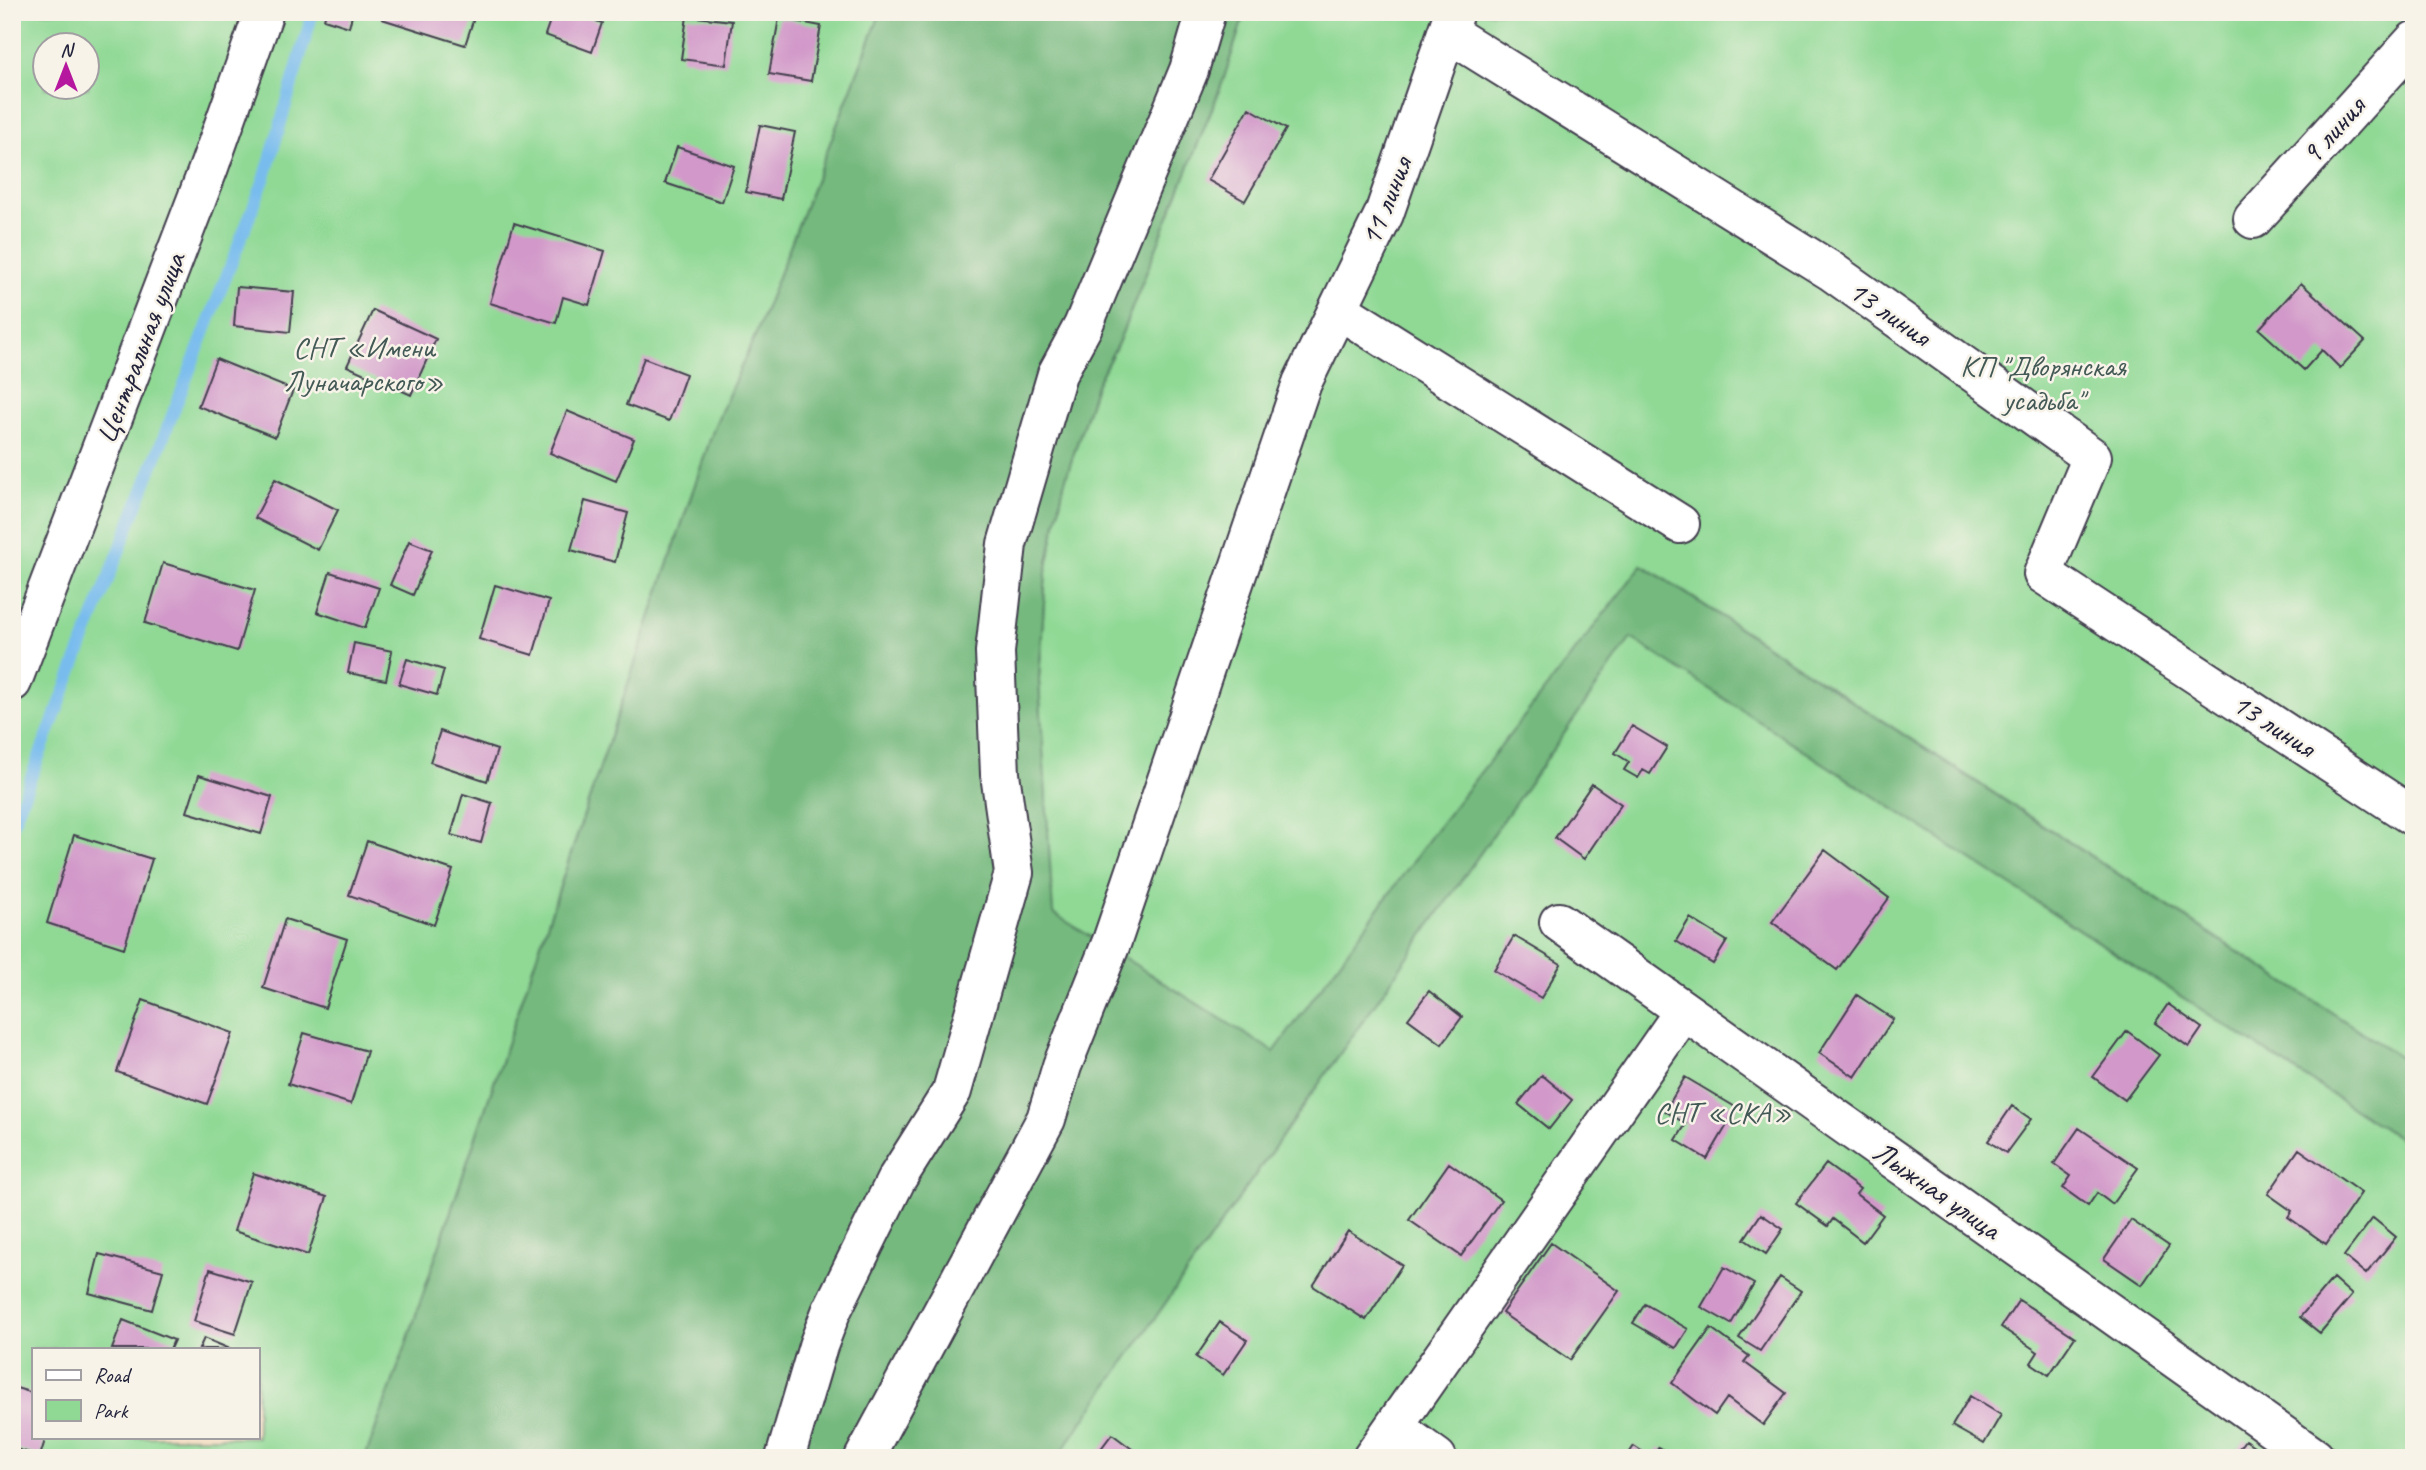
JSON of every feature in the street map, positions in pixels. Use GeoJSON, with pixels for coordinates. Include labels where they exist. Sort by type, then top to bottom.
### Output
{"type":"FeatureCollection","features":[{"type":"Feature","properties":{"kind":"street","name":"Центральная улица"},"geometry":{"type":"LineString","coordinates":[[12,682],[209,167],[264,12]]}},
{"type":"Feature","properties":{"kind":"street"},"geometry":{"type":"LineString","coordinates":[[785,1458],[818,1346],[831,1312],[895,1180],[952,1091],[1014,873],[1000,774],[995,652],[1007,544],[1057,374],[1083,327],[1189,70],[1206,12]]}},
{"type":"Feature","properties":{"kind":"street","name":"11 линия"},"geometry":{"type":"LineString","coordinates":[[864,1458],[1046,1119],[1062,1066],[1112,941],[1302,383],[1384,214],[1451,22]]}},
{"type":"Feature","properties":{"kind":"street","name":"13 линия"},"geometry":{"type":"LineString","coordinates":[[1451,22],[1831,271],[2092,457],[2043,574],[2414,817]]}},
{"type":"Feature","properties":{"kind":"street","name":"9 линия"},"geometry":{"type":"LineString","coordinates":[[2253,219],[2414,41]]}},
{"type":"Feature","properties":{"kind":"street"},"geometry":{"type":"LineString","coordinates":[[1338,309],[1680,524]]}},
{"type":"Feature","properties":{"kind":"street","name":"Лыжная улица"},"geometry":{"type":"LineString","coordinates":[[1559,922],[2315,1458]]}},
{"type":"Feature","properties":{"kind":"street"},"geometry":{"type":"LineString","coordinates":[[1372,1458],[1684,1011]]}},
{"type":"Feature","properties":{"kind":"street"},"geometry":{"type":"LineString","coordinates":[[1394,1427],[1437,1458]]}},
{"type":"Feature","properties":{"kind":"green space","name":"СНТ «Имени Луначарского»"},"geometry":{"type":"Polygon","coordinates":[[[12,12],[881,12],[755,336],[715,425],[405,1348],[365,1458],[12,1458],[12,12]]]}},
{"type":"Feature","properties":{"kind":"green space"},"geometry":{"type":"Polygon","coordinates":[[[881,12],[1245,12],[1223,81],[1118,343],[1096,385],[1064,484],[1046,572],[1039,680],[1053,913],[1274,1052],[1438,827],[1642,565],[2414,1066],[2414,1148],[1631,638],[1057,1458],[365,1458],[405,1348],[715,425],[755,336],[881,12]]]}},
{"type":"Feature","properties":{"kind":"green space","name":"КП \"Дворянская усадьба\""},"geometry":{"type":"Polygon","coordinates":[[[1245,12],[2414,12],[2414,1066],[1643,565],[1438,827],[1274,1053],[1052,913],[1039,680],[1046,572],[1064,484],[1096,385],[1118,343],[1223,81],[1245,12]]]}},
{"type":"Feature","properties":{"kind":"green space","name":"СНТ «СКА»"},"geometry":{"type":"Polygon","coordinates":[[[1631,637],[2414,1148],[2414,1458],[1057,1458],[1631,637]]]}},
{"type":"Feature","properties":{"kind":"building"},"geometry":{"type":"Polygon","coordinates":[[[326,12],[353,12],[349,27],[324,19],[326,12]]]}},
{"type":"Feature","properties":{"kind":"building"},"geometry":{"type":"Polygon","coordinates":[[[384,12],[476,12],[465,45],[382,19],[384,12]]]}},
{"type":"Feature","properties":{"kind":"building"},"geometry":{"type":"Polygon","coordinates":[[[553,12],[573,12],[602,23],[592,52],[545,35],[553,12]]]}},
{"type":"Feature","properties":{"kind":"building"},"geometry":{"type":"Polygon","coordinates":[[[687,16],[732,21],[726,65],[681,59],[687,16]]]}},
{"type":"Feature","properties":{"kind":"building"},"geometry":{"type":"Polygon","coordinates":[[[779,18],[821,26],[811,81],[769,74],[779,18]]]}},
{"type":"Feature","properties":{"kind":"building"},"geometry":{"type":"Polygon","coordinates":[[[1249,108],[1286,129],[1245,201],[1208,180],[1249,108]]]}},
{"type":"Feature","properties":{"kind":"building"},"geometry":{"type":"Polygon","coordinates":[[[760,125],[795,132],[781,199],[746,192],[760,125]]]}},
{"type":"Feature","properties":{"kind":"building"},"geometry":{"type":"Polygon","coordinates":[[[677,147],[734,166],[722,202],[665,183],[677,147]]]}},
{"type":"Feature","properties":{"kind":"building"},"geometry":{"type":"Polygon","coordinates":[[[514,223],[605,251],[589,305],[563,297],[556,323],[490,303],[514,223]]]}},
{"type":"Feature","properties":{"kind":"building"},"geometry":{"type":"Polygon","coordinates":[[[2301,283],[2365,341],[2340,368],[2322,350],[2304,370],[2259,329],[2301,283]]]}},
{"type":"Feature","properties":{"kind":"building"},"geometry":{"type":"Polygon","coordinates":[[[237,287],[294,292],[290,332],[234,326],[237,287]]]}},
{"type":"Feature","properties":{"kind":"building"},"geometry":{"type":"Polygon","coordinates":[[[373,310],[436,339],[411,395],[347,366],[373,310]]]}},
{"type":"Feature","properties":{"kind":"building"},"geometry":{"type":"Polygon","coordinates":[[[644,358],[686,374],[669,421],[626,405],[644,358]]]}},
{"type":"Feature","properties":{"kind":"building"},"geometry":{"type":"Polygon","coordinates":[[[216,359],[293,390],[275,437],[198,406],[216,359]]]}},
{"type":"Feature","properties":{"kind":"building"},"geometry":{"type":"Polygon","coordinates":[[[567,411],[634,439],[616,481],[550,453],[567,411]]]}},
{"type":"Feature","properties":{"kind":"building"},"geometry":{"type":"Polygon","coordinates":[[[275,479],[338,510],[318,550],[255,518],[275,479]]]}},
{"type":"Feature","properties":{"kind":"building"},"geometry":{"type":"Polygon","coordinates":[[[585,501],[628,513],[615,562],[571,550],[585,501]]]}},
{"type":"Feature","properties":{"kind":"building"},"geometry":{"type":"Polygon","coordinates":[[[409,541],[432,550],[413,595],[390,585],[409,541]]]}},
{"type":"Feature","properties":{"kind":"building"},"geometry":{"type":"Polygon","coordinates":[[[163,563],[255,590],[237,651],[145,623],[163,563]]]}},
{"type":"Feature","properties":{"kind":"building"},"geometry":{"type":"Polygon","coordinates":[[[330,572],[379,588],[365,628],[317,612],[330,572]]]}},
{"type":"Feature","properties":{"kind":"building"},"geometry":{"type":"Polygon","coordinates":[[[495,585],[549,601],[533,655],[479,639],[495,585]]]}},
{"type":"Feature","properties":{"kind":"building"},"geometry":{"type":"Polygon","coordinates":[[[354,643],[392,651],[386,680],[348,673],[354,643]]]}},
{"type":"Feature","properties":{"kind":"building"},"geometry":{"type":"Polygon","coordinates":[[[407,659],[444,670],[437,695],[399,684],[407,659]]]}},
{"type":"Feature","properties":{"kind":"building"},"geometry":{"type":"Polygon","coordinates":[[[1632,726],[1667,747],[1650,774],[1643,770],[1638,778],[1624,770],[1629,762],[1615,753],[1632,726]]]}},
{"type":"Feature","properties":{"kind":"building"},"geometry":{"type":"Polygon","coordinates":[[[440,731],[497,750],[487,781],[430,762],[440,731]]]}},
{"type":"Feature","properties":{"kind":"building"},"geometry":{"type":"Polygon","coordinates":[[[199,775],[272,797],[261,834],[187,812],[199,775]]]}},
{"type":"Feature","properties":{"kind":"building"},"geometry":{"type":"Polygon","coordinates":[[[1592,784],[1621,804],[1584,859],[1555,838],[1592,784]]]}},
{"type":"Feature","properties":{"kind":"building"},"geometry":{"type":"Polygon","coordinates":[[[463,794],[492,803],[481,843],[451,835],[463,794]]]}},
{"type":"Feature","properties":{"kind":"building"},"geometry":{"type":"Polygon","coordinates":[[[74,835],[152,859],[124,948],[47,923],[74,835]]]}},
{"type":"Feature","properties":{"kind":"building"},"geometry":{"type":"Polygon","coordinates":[[[367,841],[453,870],[434,925],[349,895],[367,841]]]}},
{"type":"Feature","properties":{"kind":"building"},"geometry":{"type":"Polygon","coordinates":[[[1825,850],[1889,898],[1837,970],[1772,922],[1825,850]]]}},
{"type":"Feature","properties":{"kind":"building"},"geometry":{"type":"Polygon","coordinates":[[[1690,918],[1727,941],[1713,964],[1676,941],[1690,918]]]}},
{"type":"Feature","properties":{"kind":"building"},"geometry":{"type":"Polygon","coordinates":[[[285,919],[347,939],[325,1008],[263,988],[285,919]]]}},
{"type":"Feature","properties":{"kind":"building"},"geometry":{"type":"Polygon","coordinates":[[[1514,936],[1561,964],[1541,998],[1494,970],[1514,936]]]}},
{"type":"Feature","properties":{"kind":"building"},"geometry":{"type":"Polygon","coordinates":[[[1429,991],[1462,1017],[1442,1044],[1408,1019],[1429,991]]]}},
{"type":"Feature","properties":{"kind":"building"},"geometry":{"type":"Polygon","coordinates":[[[1857,995],[1893,1019],[1855,1077],[1819,1053],[1857,995]]]}},
{"type":"Feature","properties":{"kind":"building"},"geometry":{"type":"Polygon","coordinates":[[[143,1000],[233,1033],[207,1104],[117,1072],[143,1000]]]}},
{"type":"Feature","properties":{"kind":"building"},"geometry":{"type":"Polygon","coordinates":[[[2168,1004],[2202,1028],[2189,1047],[2155,1023],[2168,1004]]]}},
{"type":"Feature","properties":{"kind":"building"},"geometry":{"type":"Polygon","coordinates":[[[2127,1031],[2159,1055],[2125,1100],[2093,1077],[2127,1031]]]}},
{"type":"Feature","properties":{"kind":"building"},"geometry":{"type":"Polygon","coordinates":[[[304,1033],[367,1051],[351,1104],[288,1084],[304,1033]]]}},
{"type":"Feature","properties":{"kind":"building"},"geometry":{"type":"Polygon","coordinates":[[[1542,1075],[1572,1100],[1549,1129],[1518,1104],[1542,1075]]]}},
{"type":"Feature","properties":{"kind":"building"},"geometry":{"type":"Polygon","coordinates":[[[1685,1077],[1737,1108],[1707,1159],[1676,1140],[1686,1124],[1665,1111],[1685,1077]]]}},
{"type":"Feature","properties":{"kind":"building"},"geometry":{"type":"Polygon","coordinates":[[[2012,1106],[2031,1119],[2006,1153],[1988,1141],[2012,1106]]]}},
{"type":"Feature","properties":{"kind":"building"},"geometry":{"type":"Polygon","coordinates":[[[2079,1128],[2138,1168],[2112,1204],[2097,1193],[2088,1206],[2063,1188],[2071,1176],[2054,1164],[2079,1128]]]}},
{"type":"Feature","properties":{"kind":"building"},"geometry":{"type":"Polygon","coordinates":[[[2299,1149],[2361,1193],[2326,1244],[2288,1217],[2292,1211],[2268,1194],[2299,1149]]]}},
{"type":"Feature","properties":{"kind":"building"},"geometry":{"type":"Polygon","coordinates":[[[1449,1163],[1501,1200],[1461,1256],[1409,1220],[1449,1163]]]}},
{"type":"Feature","properties":{"kind":"building"},"geometry":{"type":"Polygon","coordinates":[[[1826,1164],[1860,1189],[1856,1194],[1883,1215],[1863,1242],[1833,1219],[1828,1226],[1796,1203],[1826,1164]]]}},
{"type":"Feature","properties":{"kind":"building"},"geometry":{"type":"Polygon","coordinates":[[[253,1173],[327,1197],[308,1255],[234,1231],[253,1173]]]}},
{"type":"Feature","properties":{"kind":"building"},"geometry":{"type":"Polygon","coordinates":[[[1761,1214],[1783,1229],[1766,1254],[1744,1239],[1761,1214]]]}},
{"type":"Feature","properties":{"kind":"building"},"geometry":{"type":"Polygon","coordinates":[[[2373,1218],[2396,1237],[2366,1274],[2344,1256],[2373,1218]]]}},
{"type":"Feature","properties":{"kind":"building"},"geometry":{"type":"Polygon","coordinates":[[[2131,1220],[2169,1246],[2142,1285],[2104,1259],[2131,1220]]]}},
{"type":"Feature","properties":{"kind":"building"},"geometry":{"type":"Polygon","coordinates":[[[1348,1231],[1402,1265],[1366,1320],[1313,1286],[1348,1231]]]}},
{"type":"Feature","properties":{"kind":"building"},"geometry":{"type":"Polygon","coordinates":[[[1551,1243],[1619,1291],[1570,1360],[1502,1313],[1551,1243]]]}},
{"type":"Feature","properties":{"kind":"building"},"geometry":{"type":"Polygon","coordinates":[[[99,1254],[163,1271],[152,1310],[89,1293],[99,1254]]]}},
{"type":"Feature","properties":{"kind":"building"},"geometry":{"type":"Polygon","coordinates":[[[1724,1267],[1754,1284],[1731,1324],[1701,1307],[1724,1267]]]}},
{"type":"Feature","properties":{"kind":"building"},"geometry":{"type":"Polygon","coordinates":[[[210,1269],[252,1282],[235,1334],[194,1321],[210,1269]]]}},
{"type":"Feature","properties":{"kind":"building"},"geometry":{"type":"Polygon","coordinates":[[[1780,1277],[1801,1291],[1760,1351],[1739,1338],[1780,1277]]]}},
{"type":"Feature","properties":{"kind":"building"},"geometry":{"type":"Polygon","coordinates":[[[2333,1278],[2352,1295],[2320,1333],[2300,1317],[2333,1278]]]}},
{"type":"Feature","properties":{"kind":"building"},"geometry":{"type":"Polygon","coordinates":[[[2019,1300],[2075,1337],[2049,1375],[2031,1363],[2038,1352],[2001,1327],[2019,1300]]]}},
{"type":"Feature","properties":{"kind":"building"},"geometry":{"type":"Polygon","coordinates":[[[1645,1304],[1688,1329],[1676,1348],[1633,1323],[1645,1304]]]}},
{"type":"Feature","properties":{"kind":"building"},"geometry":{"type":"Polygon","coordinates":[[[123,1320],[174,1340],[170,1348],[112,1348],[123,1320]]]}},
{"type":"Feature","properties":{"kind":"building"},"geometry":{"type":"Polygon","coordinates":[[[1220,1322],[1247,1340],[1223,1375],[1196,1357],[1220,1322]]]}},
{"type":"Feature","properties":{"kind":"building"},"geometry":{"type":"Polygon","coordinates":[[[1711,1328],[1749,1356],[1744,1362],[1786,1393],[1763,1425],[1727,1398],[1715,1415],[1672,1383],[1711,1328]]]}},
{"type":"Feature","properties":{"kind":"building"},"geometry":{"type":"Polygon","coordinates":[[[204,1338],[228,1348],[199,1348],[204,1338]]]}},
{"type":"Feature","properties":{"kind":"building"},"geometry":{"type":"Polygon","coordinates":[[[13,1387],[32,1393],[32,1438],[46,1438],[40,1456],[12,1448],[13,1387]]]}},
{"type":"Feature","properties":{"kind":"building"},"geometry":{"type":"Polygon","coordinates":[[[1970,1396],[2001,1415],[1984,1444],[1952,1426],[1970,1396]]]}},
{"type":"Feature","properties":{"kind":"building"},"geometry":{"type":"Polygon","coordinates":[[[1112,1434],[1140,1455],[1138,1458],[1094,1458],[1112,1434]]]}},
{"type":"Feature","properties":{"kind":"building"},"geometry":{"type":"Polygon","coordinates":[[[2245,1440],[2272,1458],[2232,1458],[2245,1440]]]}},
{"type":"Feature","properties":{"kind":"building"},"geometry":{"type":"Polygon","coordinates":[[[1634,1446],[1652,1458],[1626,1458],[1634,1446]]]}},
{"type":"Feature","properties":{"kind":"building"},"geometry":{"type":"Polygon","coordinates":[[[1659,1447],[1676,1458],[1652,1458],[1659,1447]]]}},
{"type":"Feature","properties":{"kind":"waterway"},"geometry":{"type":"LineString","coordinates":[[12,826],[265,177],[313,12]]}}]}
